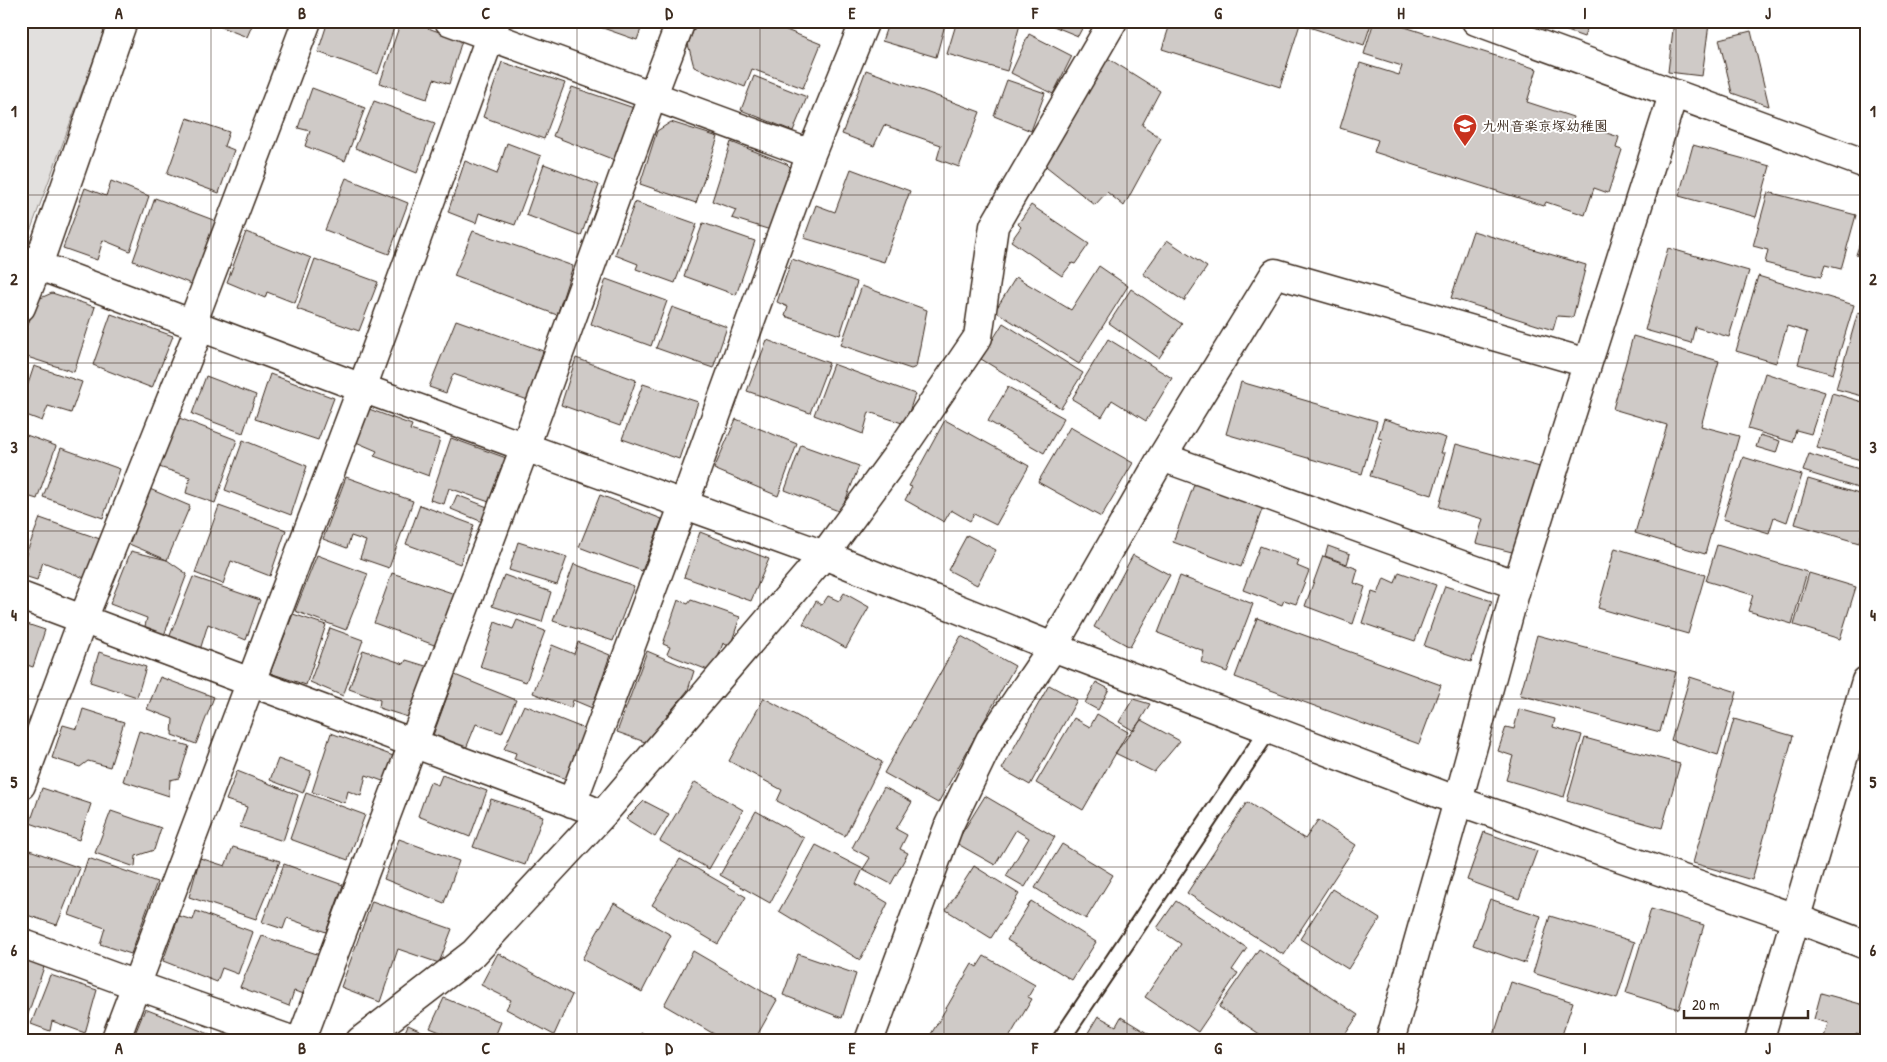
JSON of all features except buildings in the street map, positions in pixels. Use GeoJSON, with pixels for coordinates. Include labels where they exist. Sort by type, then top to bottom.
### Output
{"type":"FeatureCollection","features":[{"type":"Feature","properties":{"kind":"street"},"geometry":{"type":"LineString","coordinates":[[21,307],[29,262],[123,21]]}},
{"type":"Feature","properties":{"kind":"street"},"geometry":{"type":"LineString","coordinates":[[21,785],[196,325],[307,21]]}},
{"type":"Feature","properties":{"kind":"street"},"geometry":{"type":"LineString","coordinates":[[449,21],[493,29],[652,97],[811,154]]}},
{"type":"Feature","properties":{"kind":"street"},"geometry":{"type":"LineString","coordinates":[[301,1041],[525,447],[652,97],[682,21]]}},
{"type":"Feature","properties":{"kind":"street"},"geometry":{"type":"LineString","coordinates":[[572,803],[684,504],[811,154],[865,21]]}},
{"type":"Feature","properties":{"kind":"street"},"geometry":{"type":"LineString","coordinates":[[360,1041],[474,953],[603,814],[824,555],[901,450],[978,338],[994,226],[1113,21]]}},
{"type":"Feature","properties":{"kind":"street"},"geometry":{"type":"LineString","coordinates":[[1476,21],[1542,44],[1673,95],[1866,164]]}},
{"type":"Feature","properties":{"kind":"street"},"geometry":{"type":"LineString","coordinates":[[115,1041],[362,388],[493,29]]}},
{"type":"Feature","properties":{"kind":"street"},"geometry":{"type":"LineString","coordinates":[[1390,1041],[1458,802],[1516,585],[1673,95]]}},
{"type":"Feature","properties":{"kind":"street"},"geometry":{"type":"LineString","coordinates":[[29,262],[362,388],[824,555],[1053,647],[1458,802],[1795,918],[1866,945]]}},
{"type":"Feature","properties":{"kind":"street"},"geometry":{"type":"LineString","coordinates":[[869,1041],[949,825],[990,740],[1053,647],[1162,457],[1274,273],[1588,363]]}},
{"type":"Feature","properties":{"kind":"street"},"geometry":{"type":"LineString","coordinates":[[1162,457],[1516,585]]}},
{"type":"Feature","properties":{"kind":"street"},"geometry":{"type":"LineString","coordinates":[[21,596],[603,814]]}},
{"type":"Feature","properties":{"kind":"street"},"geometry":{"type":"LineString","coordinates":[[1760,1041],[1866,681]]}},
{"type":"Feature","properties":{"kind":"street"},"geometry":{"type":"LineString","coordinates":[[21,943],[294,1041]]}},
{"type":"Feature","properties":{"kind":"lane"},"geometry":{"type":"LineString","coordinates":[[1060,1041],[1269,729]]}},
{"type":"Feature","properties":{"kind":"shaded area"},"geometry":{"type":"Polygon","coordinates":[[[21,21],[108,21],[28,237],[21,235],[21,21]]]}},
{"type":"Feature","properties":{"kind":"place","name":"九州音楽京塚幼稚園"},"geometry":{"type":"Point","coordinates":[1465,147]}}]}
